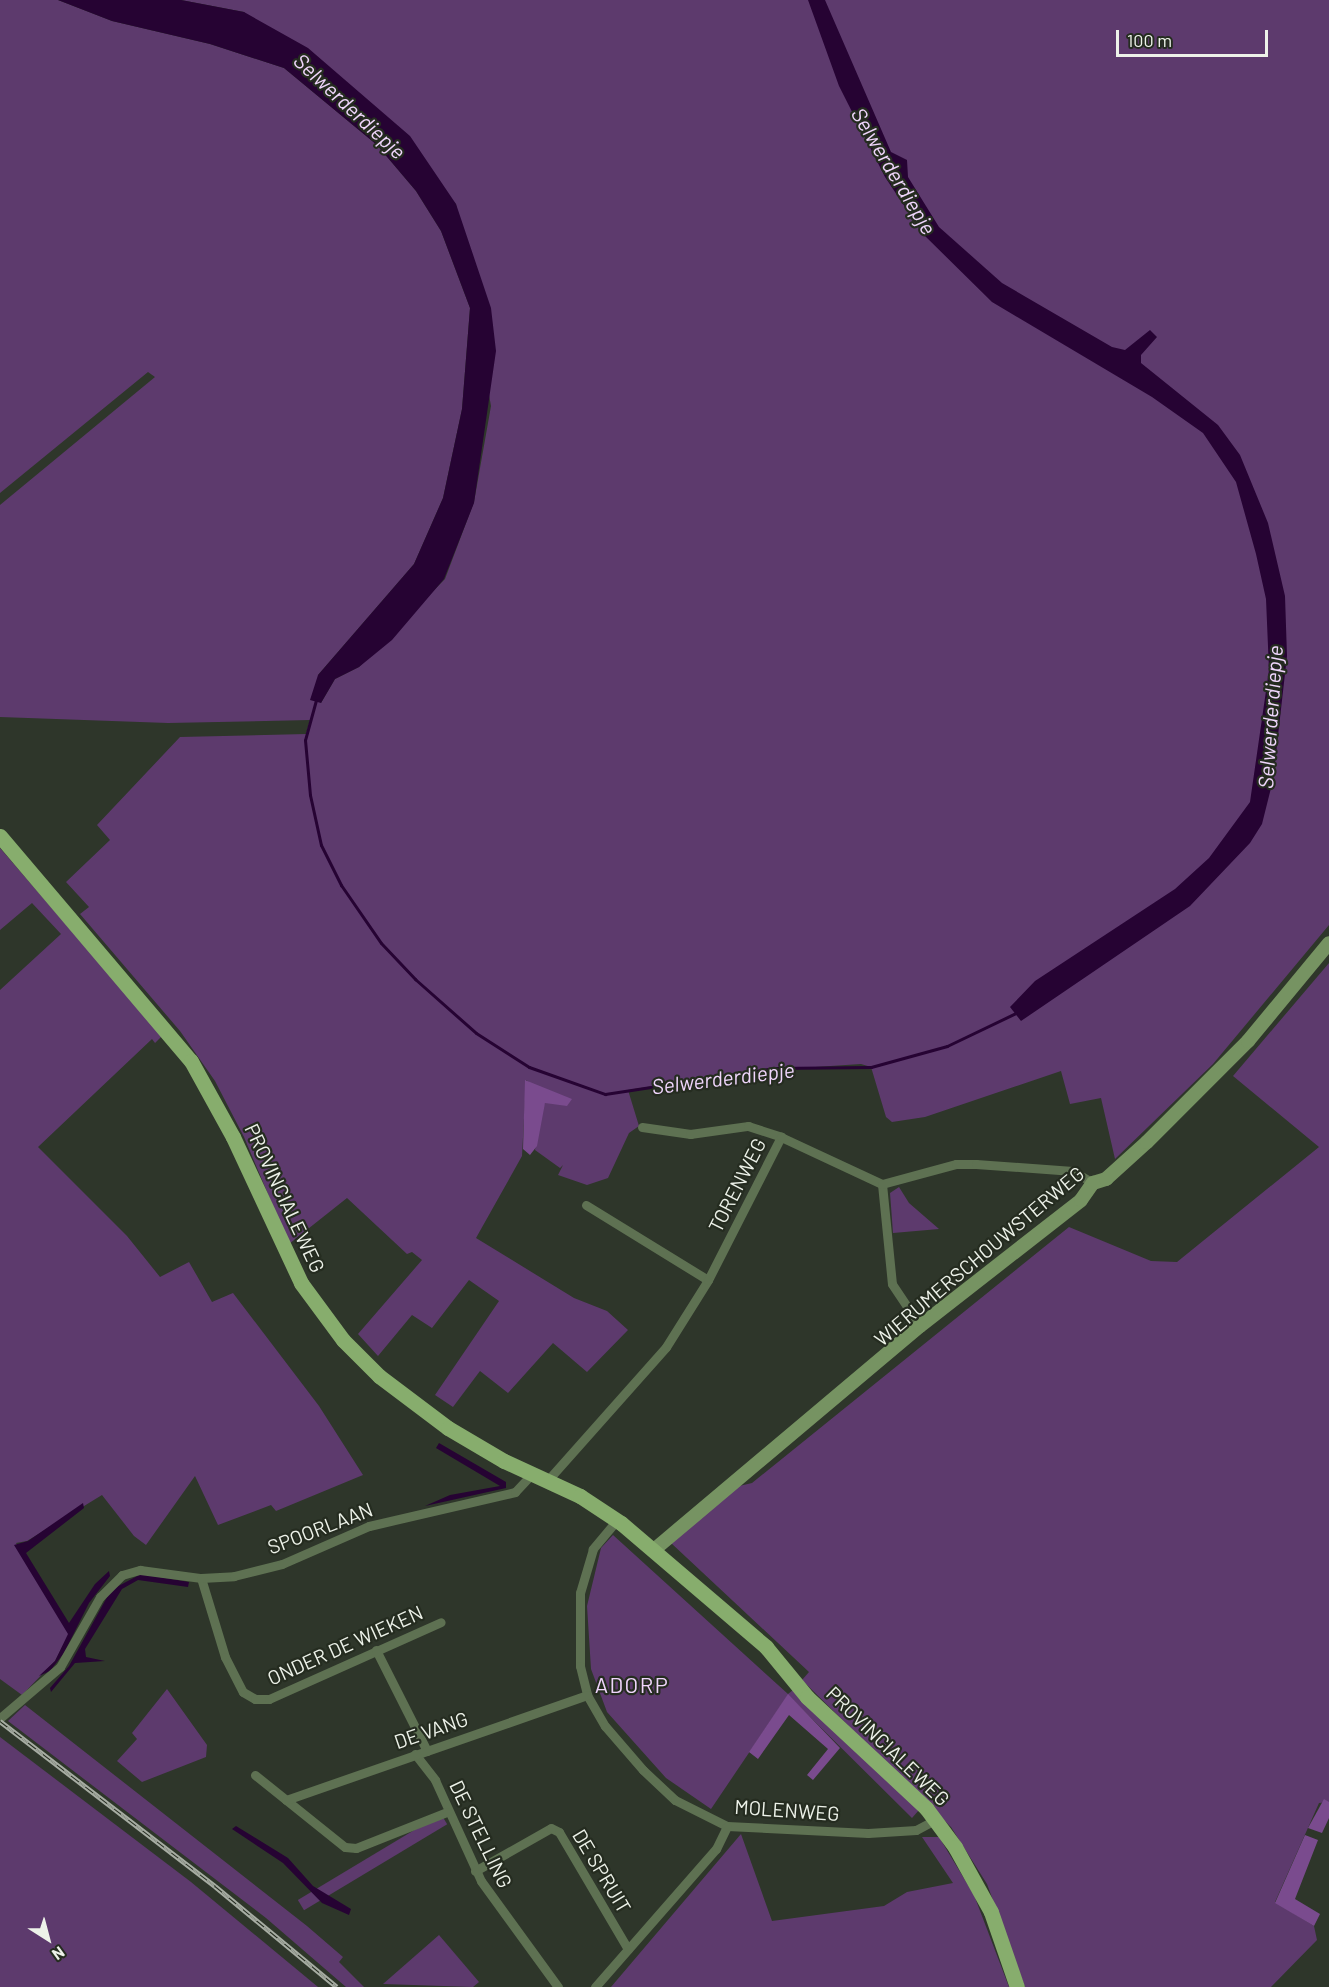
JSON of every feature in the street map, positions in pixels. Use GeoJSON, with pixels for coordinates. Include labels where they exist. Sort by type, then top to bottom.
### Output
{"type":"FeatureCollection","features":[{"type":"Feature","properties":{"kind":"main road","name":"PROVINCIALEWEG"},"geometry":{"type":"LineString","coordinates":[[0,836],[182,1047],[233,1137],[301,1283],[343,1340],[432,1418],[617,1520],[655,1550],[734,1622],[773,1669],[807,1697],[935,1820],[973,1875],[1017,1987]]}},
{"type":"Feature","properties":{"kind":"street","name":"WIERUMERSCHOUWSTERWEG"},"geometry":{"type":"LineString","coordinates":[[655,1550],[920,1326],[1081,1200],[1093,1183],[1114,1172],[1215,1075],[1329,943]]}},
{"type":"Feature","properties":{"kind":"street"},"geometry":{"type":"LineString","coordinates":[[642,1127],[690,1134],[748,1126],[782,1137]]}},
{"type":"Feature","properties":{"kind":"street","name":"TORENWEG"},"geometry":{"type":"LineString","coordinates":[[547,1481],[661,1354],[708,1280],[782,1137],[882,1185]]}},
{"type":"Feature","properties":{"kind":"street"},"geometry":{"type":"LineString","coordinates":[[920,1326],[892,1284],[882,1185],[956,1164],[1073,1171],[1093,1183]]}},
{"type":"Feature","properties":{"kind":"street"},"geometry":{"type":"LineString","coordinates":[[586,1205],[708,1280]]}},
{"type":"Feature","properties":{"kind":"street","name":"SPOORLAAN"},"geometry":{"type":"LineString","coordinates":[[0,1718],[60,1667],[115,1579],[140,1570],[201,1578],[282,1564],[369,1526],[515,1492],[531,1474]]}},
{"type":"Feature","properties":{"kind":"street","name":"MOLENWEG"},"geometry":{"type":"LineString","coordinates":[[617,1520],[593,1549],[580,1593],[580,1666],[587,1695],[605,1726],[643,1770],[675,1800],[727,1826],[868,1833],[915,1830],[935,1820]]}},
{"type":"Feature","properties":{"kind":"street","name":"ONDER DE WIEKEN"},"geometry":{"type":"LineString","coordinates":[[201,1578],[225,1657],[243,1692],[255,1699],[269,1699],[441,1622]]}},
{"type":"Feature","properties":{"kind":"street"},"geometry":{"type":"LineString","coordinates":[[376,1650],[427,1751]]}},
{"type":"Feature","properties":{"kind":"street","name":"DE VANG"},"geometry":{"type":"LineString","coordinates":[[286,1800],[587,1695]]}},
{"type":"Feature","properties":{"kind":"street","name":"DE STELLING"},"geometry":{"type":"LineString","coordinates":[[415,1754],[435,1780],[447,1812],[475,1871],[514,1931],[558,1987]]}},
{"type":"Feature","properties":{"kind":"street"},"geometry":{"type":"LineString","coordinates":[[255,1775],[345,1847],[356,1848],[447,1812]]}},
{"type":"Feature","properties":{"kind":"street"},"geometry":{"type":"LineString","coordinates":[[594,1987],[716,1849],[727,1826]]}},
{"type":"Feature","properties":{"kind":"street","name":"DE SPRUIT"},"geometry":{"type":"LineString","coordinates":[[475,1871],[551,1828],[559,1832],[628,1949]]}},
{"type":"Feature","properties":{"kind":"shaded area"},"geometry":{"type":"Polygon","coordinates":[[[0,0],[58,0],[112,21],[210,44],[284,68],[377,145],[416,191],[441,231],[470,308],[462,409],[443,498],[414,564],[318,675],[321,703],[335,679],[359,667],[445,579],[474,502],[491,406],[456,204],[244,12],[181,0],[1329,0],[1329,925],[1213,1064],[1115,1159],[1101,1098],[1070,1104],[1061,1071],[925,1117],[892,1122],[886,1117],[871,1067],[861,1064],[740,1072],[628,1090],[639,1126],[629,1133],[608,1178],[587,1185],[558,1175],[563,1165],[560,1168],[535,1150],[541,1110],[545,1103],[556,1101],[526,1080],[522,1156],[476,1238],[574,1298],[607,1311],[628,1330],[587,1372],[553,1343],[508,1393],[480,1371],[453,1407],[435,1395],[499,1301],[469,1280],[432,1328],[412,1315],[378,1356],[358,1334],[422,1260],[412,1252],[407,1254],[347,1198],[289,1244],[244,1137],[215,1081],[180,1031],[80,914],[89,907],[66,882],[110,840],[97,825],[180,737],[306,734],[310,720],[168,723],[0,717],[0,505],[155,377],[148,372],[0,493],[0,0]]]}},
{"type":"Feature","properties":{"kind":"shaded area"},"geometry":{"type":"Polygon","coordinates":[[[0,848],[162,1036],[155,1043],[152,1039],[38,1147],[127,1236],[160,1277],[189,1262],[212,1302],[233,1293],[319,1406],[363,1475],[276,1511],[271,1505],[218,1525],[195,1476],[146,1545],[134,1536],[102,1495],[27,1541],[16,1543],[69,1634],[55,1661],[22,1695],[0,1679],[0,990],[61,934],[32,903],[0,930],[0,848]]]}},
{"type":"Feature","properties":{"kind":"shaded area"},"geometry":{"type":"Polygon","coordinates":[[[1329,963],[1329,1802],[1319,1803],[1275,1902],[1314,1926],[1317,1940],[1271,1987],[1025,1987],[987,1884],[951,1827],[802,1680],[809,1672],[671,1543],[735,1487],[752,1483],[1069,1227],[1151,1261],[1177,1262],[1319,1147],[1233,1076],[1329,963]]]}},
{"type":"Feature","properties":{"kind":"shaded area"},"geometry":{"type":"Polygon","coordinates":[[[525,1080],[572,1099],[567,1106],[545,1103],[537,1146],[530,1155],[523,1149],[525,1080]]]}},
{"type":"Feature","properties":{"kind":"shaded area"},"geometry":{"type":"Polygon","coordinates":[[[899,1187],[909,1203],[939,1229],[893,1233],[890,1193],[899,1187]]]}},
{"type":"Feature","properties":{"kind":"shaded area"},"geometry":{"type":"Polygon","coordinates":[[[613,1535],[788,1694],[793,1690],[919,1810],[912,1818],[788,1695],[711,1809],[666,1778],[607,1712],[591,1669],[587,1606],[601,1548],[613,1535]]]}},
{"type":"Feature","properties":{"kind":"shaded area"},"geometry":{"type":"Polygon","coordinates":[[[167,1689],[207,1745],[206,1757],[142,1782],[117,1761],[137,1739],[132,1733],[167,1689]]]}},
{"type":"Feature","properties":{"kind":"shaded area"},"geometry":{"type":"Polygon","coordinates":[[[788,1694],[840,1748],[813,1780],[807,1775],[828,1749],[789,1715],[758,1759],[749,1752],[788,1694]]]}},
{"type":"Feature","properties":{"kind":"shaded area"},"geometry":{"type":"Polygon","coordinates":[[[25,1705],[307,1926],[343,1957],[339,1962],[364,1987],[346,1987],[266,1918],[8,1721],[25,1705]]]}},
{"type":"Feature","properties":{"kind":"shaded area"},"geometry":{"type":"Polygon","coordinates":[[[0,1737],[191,1882],[318,1987],[0,1987],[0,1737]]]}},
{"type":"Feature","properties":{"kind":"shaded area"},"geometry":{"type":"Polygon","coordinates":[[[1324,1799],[1329,1802],[1329,1818],[1322,1833],[1308,1828],[1324,1799]]]}},
{"type":"Feature","properties":{"kind":"shaded area"},"geometry":{"type":"Polygon","coordinates":[[[441,1814],[447,1824],[304,1910],[298,1900],[441,1814]]]}},
{"type":"Feature","properties":{"kind":"shaded area"},"geometry":{"type":"Polygon","coordinates":[[[741,1834],[772,1921],[884,1906],[907,1892],[953,1883],[922,1837],[939,1837],[974,1895],[1009,1987],[611,1987],[741,1834]]]}},
{"type":"Feature","properties":{"kind":"shaded area"},"geometry":{"type":"Polygon","coordinates":[[[1305,1835],[1318,1840],[1295,1899],[1320,1914],[1314,1926],[1275,1903],[1305,1835]]]}},
{"type":"Feature","properties":{"kind":"shaded area"},"geometry":{"type":"Polygon","coordinates":[[[439,1935],[479,1982],[473,1987],[383,1984],[439,1935]]]}},
{"type":"Feature","properties":{"kind":"water"},"geometry":{"type":"Polygon","coordinates":[[[58,0],[181,0],[244,12],[308,48],[410,136],[456,204],[491,308],[496,351],[474,503],[444,579],[392,640],[359,667],[335,679],[321,703],[310,700],[318,675],[414,564],[443,498],[462,409],[470,308],[441,231],[416,191],[377,145],[284,68],[210,44],[112,21],[58,0]]]}},
{"type":"Feature","properties":{"kind":"water"},"geometry":{"type":"Polygon","coordinates":[[[808,0],[825,0],[891,152],[907,160],[908,177],[939,227],[1002,283],[1112,347],[1125,350],[1150,330],[1157,337],[1141,355],[1141,363],[1218,425],[1240,455],[1268,523],[1285,596],[1287,656],[1273,780],[1262,824],[1250,843],[1190,906],[1021,1021],[1010,1007],[1035,981],[1175,889],[1209,858],[1250,802],[1269,670],[1266,599],[1236,482],[1203,433],[1152,397],[992,302],[923,234],[885,177],[839,86],[808,0]]]}},
{"type":"Feature","properties":{"kind":"water"},"geometry":{"type":"Polygon","coordinates":[[[439,1443],[506,1482],[506,1488],[425,1506],[450,1495],[500,1486],[436,1448],[439,1443]]]}},
{"type":"Feature","properties":{"kind":"water"},"geometry":{"type":"Polygon","coordinates":[[[83,1503],[84,1508],[26,1553],[69,1623],[95,1584],[109,1571],[110,1576],[89,1603],[64,1653],[50,1671],[39,1676],[55,1661],[68,1634],[14,1545],[28,1541],[83,1503]]]}},
{"type":"Feature","properties":{"kind":"water"},"geometry":{"type":"Polygon","coordinates":[[[141,1574],[189,1582],[188,1587],[138,1580],[122,1589],[85,1649],[86,1657],[105,1661],[75,1663],[51,1692],[50,1688],[69,1666],[111,1590],[141,1574]]]}},
{"type":"Feature","properties":{"kind":"water"},"geometry":{"type":"Polygon","coordinates":[[[236,1826],[288,1858],[313,1886],[351,1909],[349,1915],[322,1903],[283,1863],[232,1829],[236,1826]]]}},
{"type":"Feature","properties":{"kind":"waterway","name":"Selwerderdiepje"},"geometry":{"type":"LineString","coordinates":[[316,700],[305,740],[310,795],[321,845],[341,885],[381,943],[415,979],[476,1033],[529,1067],[605,1094],[775,1068],[871,1067],[947,1046],[1016,1013]]}},
{"type":"Feature","properties":{"kind":"railway"},"geometry":{"type":"LineString","coordinates":[[0,1721],[215,1886],[337,1987]]}},
{"type":"Feature","properties":{"kind":"district","name":"ADORP"},"geometry":{"type":"Point","coordinates":[632,1685]}}]}
